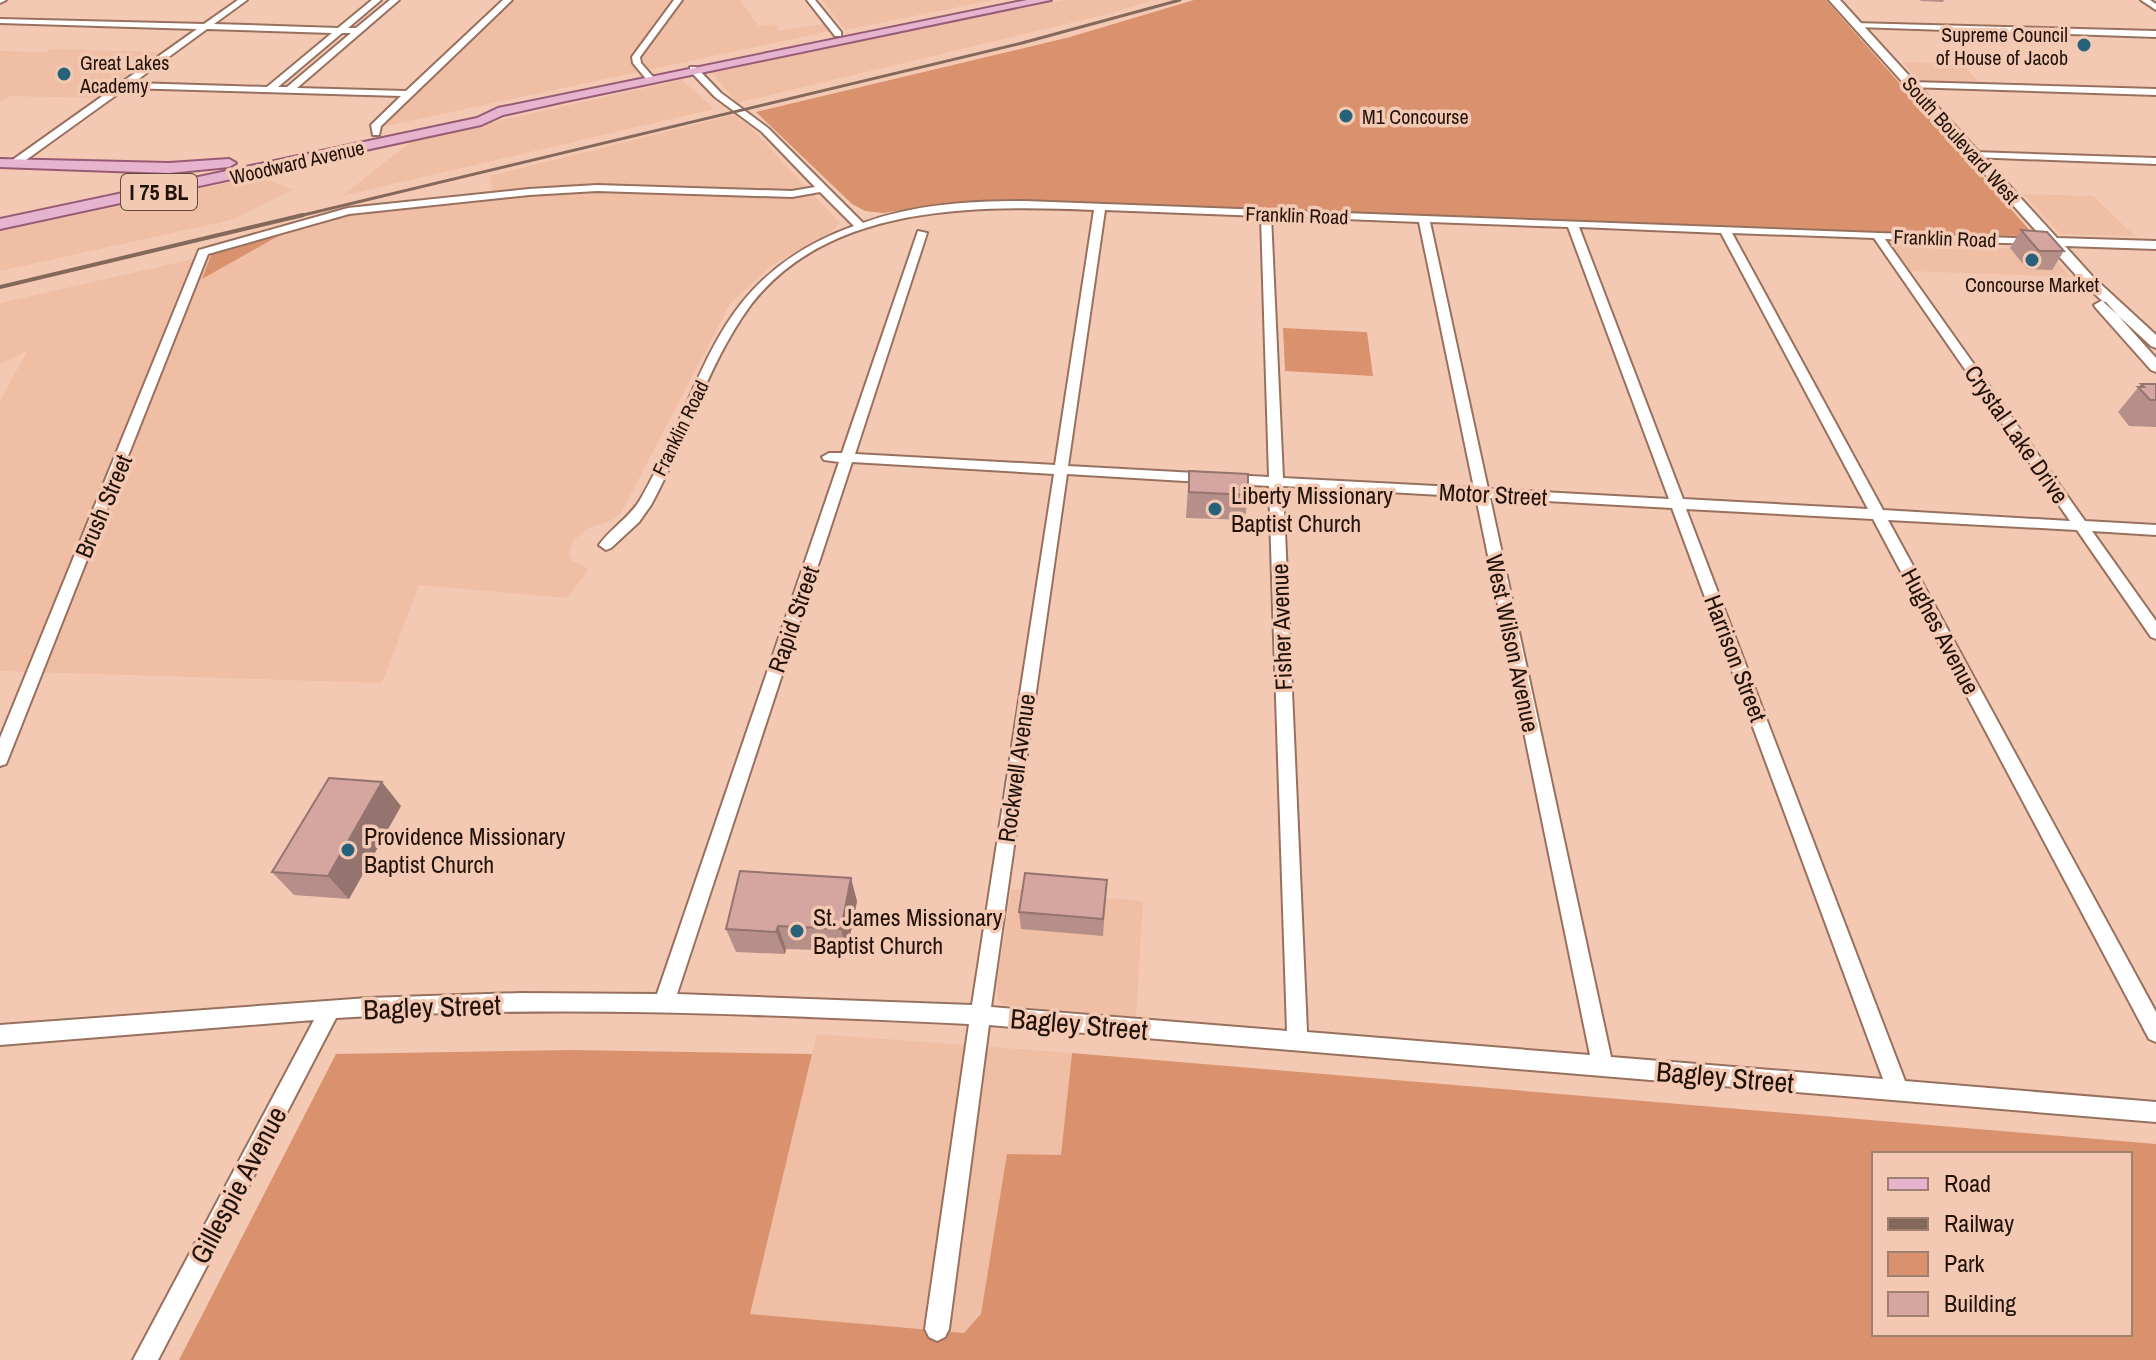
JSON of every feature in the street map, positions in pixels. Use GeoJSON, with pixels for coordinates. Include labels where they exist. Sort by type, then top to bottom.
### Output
{"type":"FeatureCollection","features":[{"type":"Feature","properties":{"kind":"main road","name":"Woodward Avenue"},"geometry":{"type":"LineString","coordinates":[[693,69],[711,61],[1005,0]]}},
{"type":"Feature","properties":{"kind":"main road"},"geometry":{"type":"LineString","coordinates":[[952,19],[946,17],[1005,0]]}},
{"type":"Feature","properties":{"kind":"main road","name":"Woodward Avenue"},"geometry":{"type":"LineString","coordinates":[[8,163],[169,168],[268,158],[478,112],[498,112],[693,69],[717,67],[1045,0]]}},
{"type":"Feature","properties":{"kind":"main road","name":"Woodward Avenue"},"geometry":{"type":"LineString","coordinates":[[0,224],[481,121],[498,112]]}},
{"type":"Feature","properties":{"kind":"main road"},"geometry":{"type":"LineString","coordinates":[[36,216],[168,183],[174,176],[169,168]]}},
{"type":"Feature","properties":{"kind":"street"},"geometry":{"type":"LineString","coordinates":[[8,163],[125,85],[243,0]]}},
{"type":"Feature","properties":{"kind":"street"},"geometry":{"type":"LineString","coordinates":[[270,89],[377,0]]}},
{"type":"Feature","properties":{"kind":"street"},"geometry":{"type":"LineString","coordinates":[[289,90],[395,0]]}},
{"type":"Feature","properties":{"kind":"street"},"geometry":{"type":"LineString","coordinates":[[376,133],[376,125],[508,0]]}},
{"type":"Feature","properties":{"kind":"street"},"geometry":{"type":"LineString","coordinates":[[650,78],[637,63],[636,57],[678,0]]}},
{"type":"Feature","properties":{"kind":"street"},"geometry":{"type":"LineString","coordinates":[[811,0],[838,34]]}},
{"type":"Feature","properties":{"kind":"street","name":"South Boulevard West"},"geometry":{"type":"LineString","coordinates":[[1834,0],[2088,280],[2156,343]]}},
{"type":"Feature","properties":{"kind":"street"},"geometry":{"type":"LineString","coordinates":[[2145,0],[2156,8]]}},
{"type":"Feature","properties":{"kind":"street"},"geometry":{"type":"LineString","coordinates":[[0,21],[358,31]]}},
{"type":"Feature","properties":{"kind":"street"},"geometry":{"type":"LineString","coordinates":[[1857,25],[2156,34]]}},
{"type":"Feature","properties":{"kind":"street"},"geometry":{"type":"LineString","coordinates":[[693,69],[718,95],[759,123],[862,228]]}},
{"type":"Feature","properties":{"kind":"street"},"geometry":{"type":"LineString","coordinates":[[125,85],[409,94]]}},
{"type":"Feature","properties":{"kind":"street"},"geometry":{"type":"LineString","coordinates":[[1911,85],[2156,92]]}},
{"type":"Feature","properties":{"kind":"street"},"geometry":{"type":"LineString","coordinates":[[1974,155],[2156,161]]}},
{"type":"Feature","properties":{"kind":"street","name":"Brush Street"},"geometry":{"type":"LineString","coordinates":[[0,759],[203,252],[352,210],[582,188],[785,194],[824,188]]}},
{"type":"Feature","properties":{"kind":"street","name":"Franklin Road"},"geometry":{"type":"LineString","coordinates":[[606,545],[638,514],[732,324],[747,301],[794,261],[862,228],[915,213],[970,205],[1100,207],[2156,245]]}},
{"type":"Feature","properties":{"kind":"street","name":"Rockwell Avenue"},"geometry":{"type":"LineString","coordinates":[[937,1329],[980,1015],[1100,207]]}},
{"type":"Feature","properties":{"kind":"street","name":"Fisher Avenue"},"geometry":{"type":"LineString","coordinates":[[1266,213],[1297,1042]]}},
{"type":"Feature","properties":{"kind":"street","name":"West Wilson Avenue"},"geometry":{"type":"LineString","coordinates":[[1424,220],[1603,1067]]}},
{"type":"Feature","properties":{"kind":"street","name":"Harrison Street"},"geometry":{"type":"LineString","coordinates":[[1573,225],[1898,1091]]}},
{"type":"Feature","properties":{"kind":"street","name":"Hughes Avenue"},"geometry":{"type":"LineString","coordinates":[[1725,230],[2156,1032]]}},
{"type":"Feature","properties":{"kind":"street","name":"Rapid Street"},"geometry":{"type":"LineString","coordinates":[[664,1004],[922,233]]}},
{"type":"Feature","properties":{"kind":"street","name":"Crystal Lake Drive"},"geometry":{"type":"LineString","coordinates":[[1878,236],[2156,633]]}},
{"type":"Feature","properties":{"kind":"street","name":"South Boulevard West"},"geometry":{"type":"LineString","coordinates":[[2088,280],[2096,300],[2156,367]]}},
{"type":"Feature","properties":{"kind":"street","name":"Motor Street"},"geometry":{"type":"LineString","coordinates":[[829,457],[2156,530]]}},
{"type":"Feature","properties":{"kind":"street","name":"Bagley Street"},"geometry":{"type":"LineString","coordinates":[[0,1035],[407,1006],[664,1004],[980,1015],[2156,1112]]}},
{"type":"Feature","properties":{"kind":"street","name":"Gillespie Avenue"},"geometry":{"type":"LineString","coordinates":[[145,1360],[330,1010]]}},
{"type":"Feature","properties":{"kind":"shaded area"},"geometry":{"type":"Polygon","coordinates":[[[514,0],[740,0],[759,26],[775,24],[779,31],[830,23],[835,30],[381,127],[514,0]]]}},
{"type":"Feature","properties":{"kind":"shaded area"},"geometry":{"type":"Polygon","coordinates":[[[822,0],[993,0],[845,30],[822,0]]]}},
{"type":"Feature","properties":{"kind":"shaded area"},"geometry":{"type":"Polygon","coordinates":[[[1064,0],[1154,0],[1112,13],[737,103],[711,72],[1064,0]]]}},
{"type":"Feature","properties":{"kind":"shaded area","name":"Great Lakes Academy"},"geometry":{"type":"Polygon","coordinates":[[[51,49],[159,52],[94,98],[10,96],[0,102],[0,51],[46,52],[51,49]]]}},
{"type":"Feature","properties":{"kind":"shaded area"},"geometry":{"type":"Polygon","coordinates":[[[1902,62],[1962,64],[1980,83],[1919,81],[1902,62]]]}},
{"type":"Feature","properties":{"kind":"shaded area"},"geometry":{"type":"Polygon","coordinates":[[[682,80],[714,109],[342,196],[413,140],[682,80]]]}},
{"type":"Feature","properties":{"kind":"shaded area"},"geometry":{"type":"Polygon","coordinates":[[[734,115],[751,128],[840,223],[831,232],[772,265],[730,304],[621,513],[611,521],[588,528],[573,541],[569,555],[572,561],[589,569],[567,598],[419,585],[382,683],[0,671],[0,401],[27,351],[0,364],[0,303],[211,255],[203,278],[280,235],[338,217],[494,199],[490,176],[734,115]]]}},
{"type":"Feature","properties":{"kind":"shaded area"},"geometry":{"type":"Polygon","coordinates":[[[259,176],[293,190],[231,220],[0,271],[0,231],[259,176]]]}},
{"type":"Feature","properties":{"kind":"shaded area"},"geometry":{"type":"Polygon","coordinates":[[[2023,194],[2093,196],[2135,236],[2060,234],[2023,194]]]}},
{"type":"Feature","properties":{"kind":"shaded area"},"geometry":{"type":"Polygon","coordinates":[[[1890,244],[2046,250],[2071,277],[1910,271],[1890,244]]]}},
{"type":"Feature","properties":{"kind":"shaded area"},"geometry":{"type":"Polygon","coordinates":[[[1011,889],[1143,901],[1136,1017],[1003,1005],[997,998],[998,977],[1011,889]]]}},
{"type":"Feature","properties":{"kind":"shaded area"},"geometry":{"type":"Polygon","coordinates":[[[817,1034],[1072,1053],[1061,1156],[992,1260],[981,1314],[964,1333],[749,1314],[817,1034]]]}},
{"type":"Feature","properties":{"kind":"green space","name":"M1 Concourse"},"geometry":{"type":"Polygon","coordinates":[[[1194,0],[1826,0],[2032,233],[2025,236],[1905,234],[1006,199],[944,203],[883,213],[865,211],[852,204],[756,112],[1070,37],[1194,0]]]}},
{"type":"Feature","properties":{"kind":"green space"},"geometry":{"type":"Polygon","coordinates":[[[280,235],[202,279],[211,255],[280,235]]]}},
{"type":"Feature","properties":{"kind":"green space"},"geometry":{"type":"Polygon","coordinates":[[[1283,328],[1367,332],[1373,376],[1285,371],[1283,328]]]}},
{"type":"Feature","properties":{"kind":"green space"},"geometry":{"type":"Polygon","coordinates":[[[572,1050],[812,1054],[750,1314],[964,1333],[981,1314],[1007,1154],[1061,1155],[1072,1053],[2156,1144],[2156,1360],[179,1360],[336,1054],[572,1050]]]}},
{"type":"Feature","properties":{"kind":"building"},"geometry":{"type":"Polygon","coordinates":[[[2021,230],[2047,232],[2064,251],[2039,251],[2021,230]]]}},
{"type":"Feature","properties":{"kind":"building"},"geometry":{"type":"Polygon","coordinates":[[[2141,384],[2156,384],[2156,400],[2150,400],[2138,387],[2144,387],[2141,384]]]}},
{"type":"Feature","properties":{"kind":"building"},"geometry":{"type":"Polygon","coordinates":[[[1189,471],[1248,474],[1248,495],[1189,492],[1189,471]]]}},
{"type":"Feature","properties":{"kind":"building"},"geometry":{"type":"Polygon","coordinates":[[[329,778],[382,782],[328,876],[272,872],[329,778]]]}},
{"type":"Feature","properties":{"kind":"building"},"geometry":{"type":"Polygon","coordinates":[[[740,871],[851,878],[841,929],[778,926],[776,932],[726,929],[740,871]]]}},
{"type":"Feature","properties":{"kind":"building"},"geometry":{"type":"Polygon","coordinates":[[[1025,873],[1107,880],[1103,919],[1019,912],[1025,873]]]}},
{"type":"Feature","properties":{"kind":"railway"},"geometry":{"type":"LineString","coordinates":[[295,217],[1022,43],[1180,0]]}},
{"type":"Feature","properties":{"kind":"railway"},"geometry":{"type":"LineString","coordinates":[[0,287],[303,215]]}},
{"type":"Feature","properties":{"kind":"place","name":"Supreme Council of House of Jacob"},"geometry":{"type":"Point","coordinates":[2084,45]}},
{"type":"Feature","properties":{"kind":"place","name":"Great Lakes Academy"},"geometry":{"type":"Point","coordinates":[64,74]}},
{"type":"Feature","properties":{"kind":"place","name":"M1 Concourse"},"geometry":{"type":"Point","coordinates":[1346,116]}},
{"type":"Feature","properties":{"kind":"place","name":"Concourse Market"},"geometry":{"type":"Point","coordinates":[2032,260]}},
{"type":"Feature","properties":{"kind":"place","name":"Liberty Missionary Baptist Church"},"geometry":{"type":"Point","coordinates":[1215,509]}},
{"type":"Feature","properties":{"kind":"place","name":"Providence Missionary Baptist Church"},"geometry":{"type":"Point","coordinates":[348,850]}},
{"type":"Feature","properties":{"kind":"place","name":"St. James Missionary Baptist Church"},"geometry":{"type":"Point","coordinates":[797,931]}}]}
